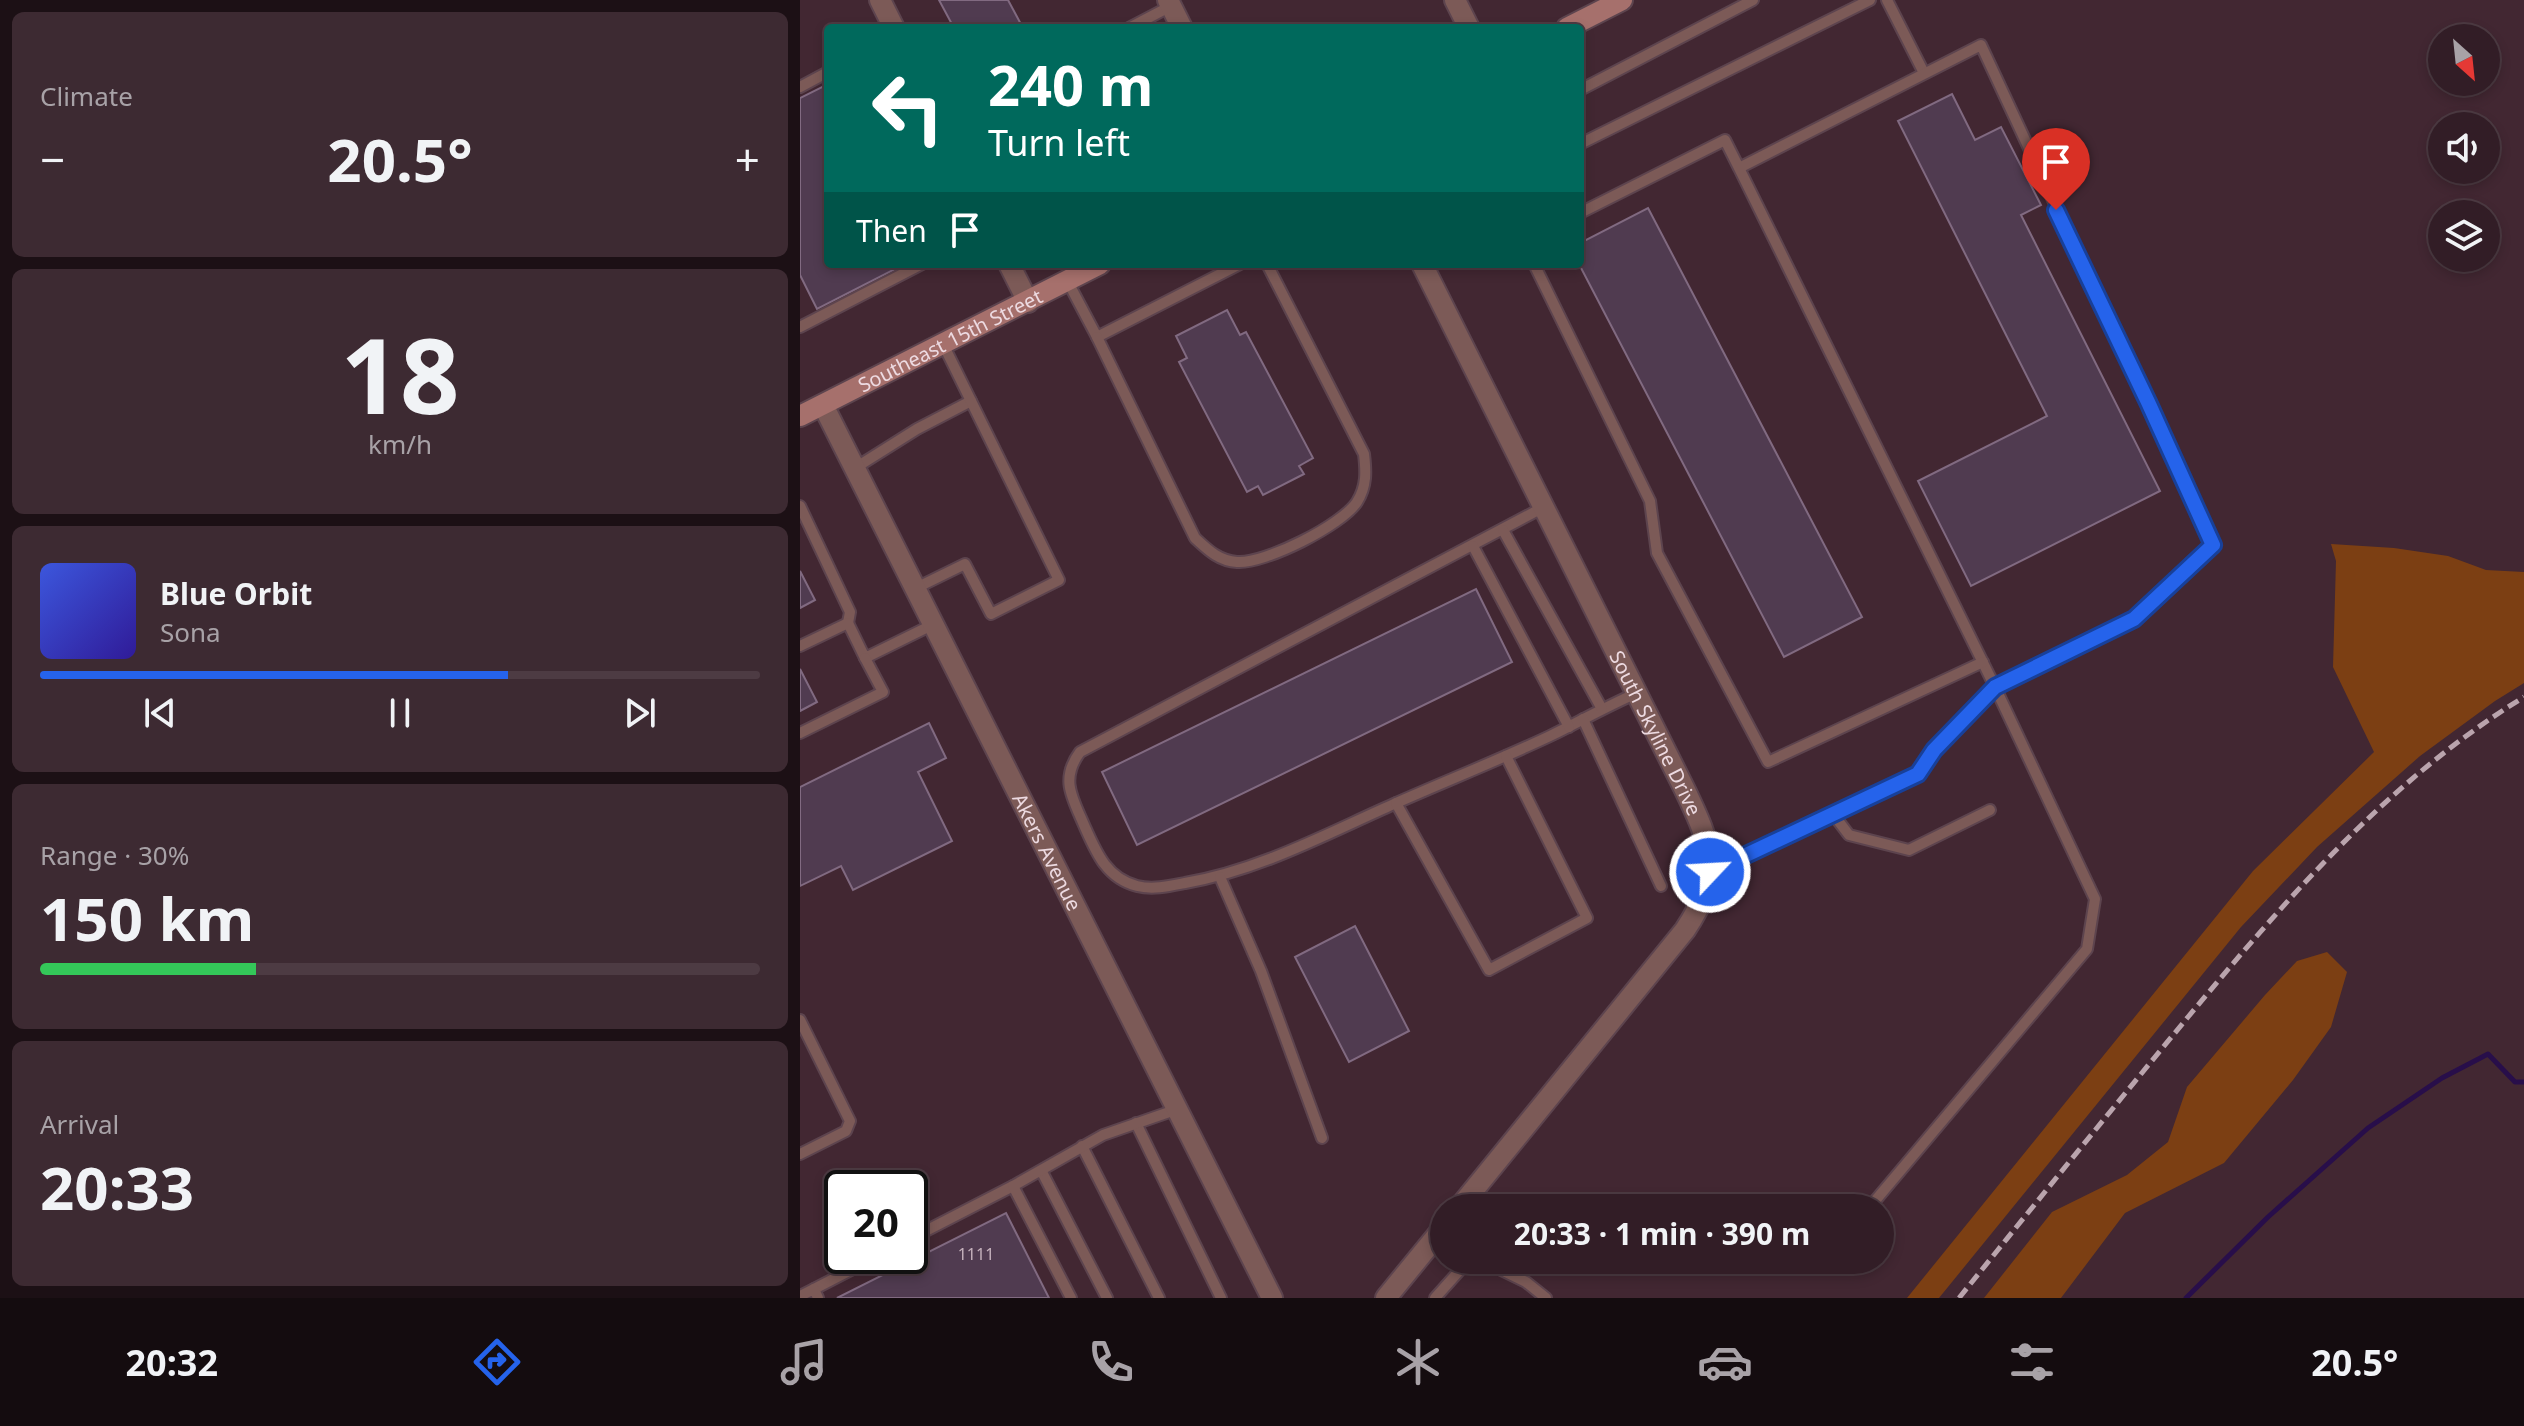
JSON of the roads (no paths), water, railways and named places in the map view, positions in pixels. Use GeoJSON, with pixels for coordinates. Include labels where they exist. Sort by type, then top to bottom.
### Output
{"type":"FeatureCollection","features":[{"type":"Feature","properties":{"kind":"main road"},"geometry":{"type":"LineString","coordinates":[[1575,24],[1622,0]]}},
{"type":"Feature","properties":{"kind":"main road","name":"Southeast 15th Street"},"geometry":{"type":"LineString","coordinates":[[807,409],[1093,268]]}},
{"type":"Feature","properties":{"kind":"street"},"geometry":{"type":"LineString","coordinates":[[880,0],[892,24]]}},
{"type":"Feature","properties":{"kind":"street"},"geometry":{"type":"LineString","coordinates":[[1455,0],[1467,24]]}},
{"type":"Feature","properties":{"kind":"street"},"geometry":{"type":"LineString","coordinates":[[1170,3],[1180,24]]}},
{"type":"Feature","properties":{"kind":"street"},"geometry":{"type":"LineString","coordinates":[[1011,268],[1028,302]]}},
{"type":"Feature","properties":{"kind":"street","name":"South Skyline Drive"},"geometry":{"type":"LineString","coordinates":[[1424,268],[1700,821],[1706,838],[1710,872],[1706,894],[1685,930],[1470,1194]]}},
{"type":"Feature","properties":{"kind":"street","name":"Akers Avenue"},"geometry":{"type":"LineString","coordinates":[[807,409],[855,468],[1272,1298]]}},
{"type":"Feature","properties":{"kind":"street"},"geometry":{"type":"LineString","coordinates":[[1386,1298],[1430,1248]]}},
{"type":"Feature","properties":{"kind":"lane"},"geometry":{"type":"LineString","coordinates":[[1584,88],[1753,0]]}},
{"type":"Feature","properties":{"kind":"lane"},"geometry":{"type":"LineString","coordinates":[[1584,142],[1870,0]]}},
{"type":"Feature","properties":{"kind":"lane"},"geometry":{"type":"LineString","coordinates":[[1887,0],[1924,73]]}},
{"type":"Feature","properties":{"kind":"lane"},"geometry":{"type":"LineString","coordinates":[[1136,24],[1170,3]]}},
{"type":"Feature","properties":{"kind":"lane"},"geometry":{"type":"LineString","coordinates":[[1710,872],[1918,774],[1934,750],[1995,687],[2134,619],[2213,545],[1981,45],[1739,168]]}},
{"type":"Feature","properties":{"kind":"lane"},"geometry":{"type":"LineString","coordinates":[[800,87],[824,74]]}},
{"type":"Feature","properties":{"kind":"lane"},"geometry":{"type":"LineString","coordinates":[[1584,211],[1725,140],[1983,662],[2095,899],[2087,949],[1881,1194]]}},
{"type":"Feature","properties":{"kind":"lane"},"geometry":{"type":"LineString","coordinates":[[800,327],[914,268]]}},
{"type":"Feature","properties":{"kind":"lane"},"geometry":{"type":"LineString","coordinates":[[1097,337],[1232,268]]}},
{"type":"Feature","properties":{"kind":"lane"},"geometry":{"type":"LineString","coordinates":[[1068,282],[1195,538],[1214,556],[1238,562],[1262,557],[1303,541],[1336,521],[1356,503],[1366,480],[1364,454],[1269,268]]}},
{"type":"Feature","properties":{"kind":"lane"},"geometry":{"type":"LineString","coordinates":[[1536,268],[1650,501],[1657,553],[1768,762],[1983,662]]}},
{"type":"Feature","properties":{"kind":"lane"},"geometry":{"type":"LineString","coordinates":[[916,588],[965,564],[991,614],[1059,580],[943,344]]}},
{"type":"Feature","properties":{"kind":"lane"},"geometry":{"type":"LineString","coordinates":[[855,468],[917,429],[971,401]]}},
{"type":"Feature","properties":{"kind":"lane"},"geometry":{"type":"LineString","coordinates":[[800,506],[850,612],[848,623],[883,692],[800,733]]}},
{"type":"Feature","properties":{"kind":"lane"},"geometry":{"type":"LineString","coordinates":[[1544,507],[1080,752],[1068,775],[1072,796],[1093,846],[1108,871],[1120,880],[1140,887],[1220,877],[1281,855],[1506,756],[1637,693]]}},
{"type":"Feature","properties":{"kind":"lane"},"geometry":{"type":"LineString","coordinates":[[1503,530],[1602,709]]}},
{"type":"Feature","properties":{"kind":"lane"},"geometry":{"type":"LineString","coordinates":[[1473,546],[1569,727]]}},
{"type":"Feature","properties":{"kind":"lane"},"geometry":{"type":"LineString","coordinates":[[800,646],[848,623]]}},
{"type":"Feature","properties":{"kind":"lane"},"geometry":{"type":"LineString","coordinates":[[865,658],[934,624]]}},
{"type":"Feature","properties":{"kind":"lane"},"geometry":{"type":"LineString","coordinates":[[1583,719],[1661,886]]}},
{"type":"Feature","properties":{"kind":"lane"},"geometry":{"type":"LineString","coordinates":[[1396,803],[1489,970],[1587,918],[1506,756]]}},
{"type":"Feature","properties":{"kind":"lane"},"geometry":{"type":"LineString","coordinates":[[1833,814],[1849,835],[1909,850],[1990,810]]}},
{"type":"Feature","properties":{"kind":"lane"},"geometry":{"type":"LineString","coordinates":[[1220,877],[1261,971],[1322,1138]]}},
{"type":"Feature","properties":{"kind":"lane"},"geometry":{"type":"LineString","coordinates":[[800,1020],[850,1124],[846,1131],[800,1154]]}},
{"type":"Feature","properties":{"kind":"lane"},"geometry":{"type":"LineString","coordinates":[[928,1230],[1042,1172],[1082,1146],[1178,1109]]}},
{"type":"Feature","properties":{"kind":"lane"},"geometry":{"type":"LineString","coordinates":[[1136,1123],[1221,1298]]}},
{"type":"Feature","properties":{"kind":"lane"},"geometry":{"type":"LineString","coordinates":[[1082,1146],[1159,1298]]}},
{"type":"Feature","properties":{"kind":"lane"},"geometry":{"type":"LineString","coordinates":[[1042,1172],[1107,1298]]}},
{"type":"Feature","properties":{"kind":"lane"},"geometry":{"type":"LineString","coordinates":[[1013,1186],[1071,1298]]}},
{"type":"Feature","properties":{"kind":"lane"},"geometry":{"type":"LineString","coordinates":[[800,1296],[816,1294],[849,1274]]}},
{"type":"Feature","properties":{"kind":"lane"},"geometry":{"type":"LineString","coordinates":[[1435,1298],[1456,1274]]}},
{"type":"Feature","properties":{"kind":"lane"},"geometry":{"type":"LineString","coordinates":[[1510,1274],[1546,1298]]}},
{"type":"Feature","properties":{"kind":"waterway"},"geometry":{"type":"LineString","coordinates":[[2186,1298],[2268,1217],[2368,1128],[2442,1078],[2488,1054],[2515,1082],[2524,1082]]}},
{"type":"Feature","properties":{"kind":"railway"},"geometry":{"type":"LineString","coordinates":[[1959,1298],[2188,1017],[2303,885],[2343,843],[2429,765],[2524,697]]}}]}
